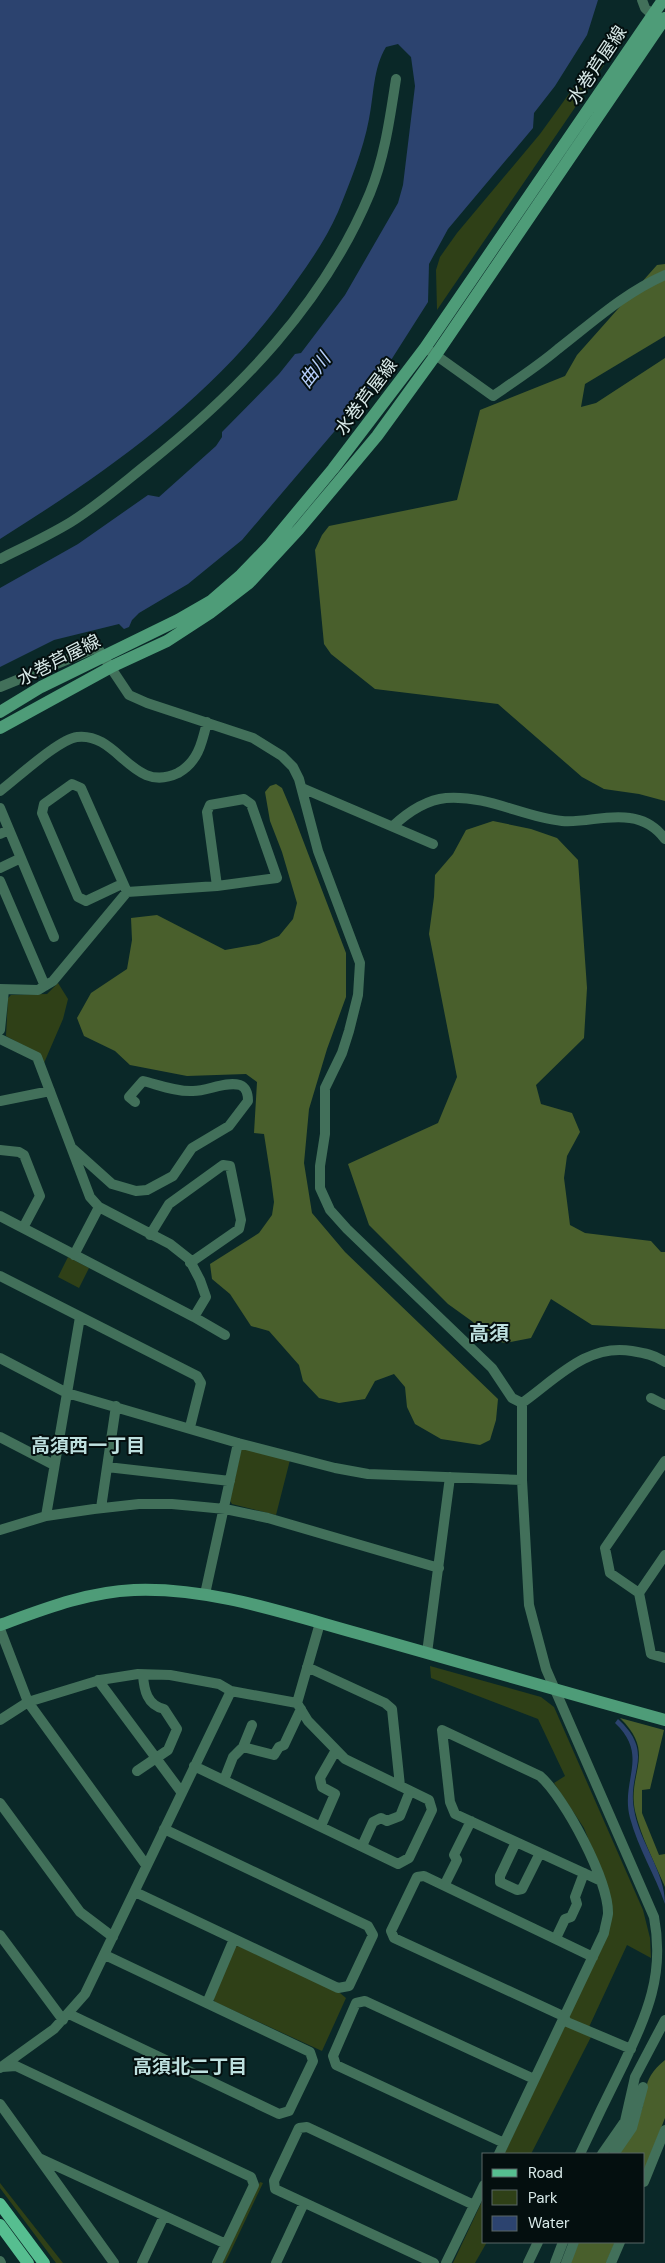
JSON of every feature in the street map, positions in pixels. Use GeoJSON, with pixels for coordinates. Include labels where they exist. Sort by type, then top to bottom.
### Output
{"type":"FeatureCollection","features":[{"type":"Feature","properties":{"kind":"main road","name":"水巻芦屋線"},"geometry":{"type":"LineString","coordinates":[[0,712],[41,686],[108,661],[167,642],[210,613],[249,583],[299,529],[377,436],[430,351],[661,20],[663,0]]}},
{"type":"Feature","properties":{"kind":"main road","name":"水巻芦屋線"},"geometry":{"type":"LineString","coordinates":[[0,728],[108,661]]}},
{"type":"Feature","properties":{"kind":"main road"},"geometry":{"type":"LineString","coordinates":[[0,1627],[59,1603],[99,1593],[153,1590],[205,1594],[320,1623],[665,1720]]}},
{"type":"Feature","properties":{"kind":"main road"},"geometry":{"type":"LineString","coordinates":[[0,2204],[44,2263]]}},
{"type":"Feature","properties":{"kind":"main road"},"geometry":{"type":"LineString","coordinates":[[0,2225],[28,2263]]}},
{"type":"Feature","properties":{"kind":"street"},"geometry":{"type":"LineString","coordinates":[[642,0],[645,8],[661,20]]}},
{"type":"Feature","properties":{"kind":"street"},"geometry":{"type":"LineString","coordinates":[[0,559],[69,523],[115,492],[181,437],[240,383],[280,339],[328,271],[347,240],[370,192],[387,136],[396,79]]}},
{"type":"Feature","properties":{"kind":"street"},"geometry":{"type":"LineString","coordinates":[[430,351],[493,396],[558,350],[604,311],[632,292],[665,275]]}},
{"type":"Feature","properties":{"kind":"street"},"geometry":{"type":"LineString","coordinates":[[0,686],[93,649],[99,650],[129,694],[147,703],[252,738],[271,748],[293,767],[302,788],[318,851],[360,963],[358,995],[349,1031],[342,1053],[325,1088],[325,1134],[320,1166],[320,1188],[330,1210],[347,1229],[492,1368],[502,1380],[512,1398],[522,1403]]}},
{"type":"Feature","properties":{"kind":"street"},"geometry":{"type":"LineString","coordinates":[[0,791],[63,742],[77,737],[100,741],[138,772],[151,777],[171,776],[182,770],[196,758],[203,742],[207,722]]}},
{"type":"Feature","properties":{"kind":"street"},"geometry":{"type":"LineString","coordinates":[[124,888],[81,788],[72,784],[44,804],[42,813],[78,897],[86,901],[124,888],[217,886],[277,878],[251,804],[244,799],[210,805],[207,812],[217,886]]}},
{"type":"Feature","properties":{"kind":"street"},"geometry":{"type":"LineString","coordinates":[[302,788],[434,844]]}},
{"type":"Feature","properties":{"kind":"street"},"geometry":{"type":"LineString","coordinates":[[393,826],[408,812],[433,801],[444,798],[471,798],[561,821],[585,821],[607,817],[630,818],[658,829],[665,839]]}},
{"type":"Feature","properties":{"kind":"street"},"geometry":{"type":"LineString","coordinates":[[0,808],[5,832],[21,858],[54,937]]}},
{"type":"Feature","properties":{"kind":"street"},"geometry":{"type":"LineString","coordinates":[[0,868],[21,858]]}},
{"type":"Feature","properties":{"kind":"street"},"geometry":{"type":"LineString","coordinates":[[0,881],[45,986]]}},
{"type":"Feature","properties":{"kind":"street"},"geometry":{"type":"LineString","coordinates":[[0,1030],[2,989],[38,990],[59,975],[124,888]]}},
{"type":"Feature","properties":{"kind":"street"},"geometry":{"type":"LineString","coordinates":[[0,1039],[37,1056],[90,1197],[99,1207],[170,1244],[190,1263],[200,1280],[206,1297],[194,1317]]}},
{"type":"Feature","properties":{"kind":"street"},"geometry":{"type":"LineString","coordinates":[[73,1149],[112,1184],[136,1191],[147,1190],[173,1176],[192,1148],[229,1126],[248,1101],[248,1092],[238,1084],[191,1091],[143,1081],[129,1097],[135,1102]]}},
{"type":"Feature","properties":{"kind":"street"},"geometry":{"type":"LineString","coordinates":[[0,1101],[50,1091]]}},
{"type":"Feature","properties":{"kind":"street"},"geometry":{"type":"LineString","coordinates":[[0,1150],[19,1152],[24,1155],[40,1196],[23,1228]]}},
{"type":"Feature","properties":{"kind":"street"},"geometry":{"type":"LineString","coordinates":[[150,1235],[169,1204],[222,1165],[230,1166],[241,1220],[239,1229],[190,1263]]}},
{"type":"Feature","properties":{"kind":"street"},"geometry":{"type":"LineString","coordinates":[[74,1255],[99,1207]]}},
{"type":"Feature","properties":{"kind":"street"},"geometry":{"type":"LineString","coordinates":[[0,1216],[225,1335]]}},
{"type":"Feature","properties":{"kind":"street"},"geometry":{"type":"LineString","coordinates":[[0,1276],[197,1376],[200,1383],[190,1427]]}},
{"type":"Feature","properties":{"kind":"street"},"geometry":{"type":"LineString","coordinates":[[46,1516],[80,1317]]}},
{"type":"Feature","properties":{"kind":"street"},"geometry":{"type":"LineString","coordinates":[[522,1403],[575,1363],[596,1353],[608,1350],[630,1350],[648,1354],[665,1362]]}},
{"type":"Feature","properties":{"kind":"street"},"geometry":{"type":"LineString","coordinates":[[0,1358],[66,1393],[190,1427],[238,1443],[334,1468],[368,1474],[522,1480]]}},
{"type":"Feature","properties":{"kind":"street"},"geometry":{"type":"LineString","coordinates":[[651,1398],[665,1405]]}},
{"type":"Feature","properties":{"kind":"street"},"geometry":{"type":"LineString","coordinates":[[522,1403],[522,1480],[529,1606],[546,1669],[654,1916],[662,1962],[652,2004],[580,2153]]}},
{"type":"Feature","properties":{"kind":"street"},"geometry":{"type":"LineString","coordinates":[[101,1508],[116,1406]]}},
{"type":"Feature","properties":{"kind":"street"},"geometry":{"type":"LineString","coordinates":[[0,1437],[54,1465]]}},
{"type":"Feature","properties":{"kind":"street"},"geometry":{"type":"LineString","coordinates":[[205,1594],[238,1443]]}},
{"type":"Feature","properties":{"kind":"street"},"geometry":{"type":"LineString","coordinates":[[639,1593],[610,1573],[604,1548],[665,1461]]}},
{"type":"Feature","properties":{"kind":"street"},"geometry":{"type":"LineString","coordinates":[[107,1467],[230,1481]]}},
{"type":"Feature","properties":{"kind":"street"},"geometry":{"type":"LineString","coordinates":[[427,1653],[450,1477]]}},
{"type":"Feature","properties":{"kind":"street"},"geometry":{"type":"LineString","coordinates":[[0,1530],[46,1516],[139,1504],[172,1504],[225,1509],[268,1518],[439,1568]]}},
{"type":"Feature","properties":{"kind":"street"},"geometry":{"type":"LineString","coordinates":[[665,1555],[639,1593],[650,1654],[665,1658]]}},
{"type":"Feature","properties":{"kind":"street"},"geometry":{"type":"LineString","coordinates":[[242,1747],[274,1755],[280,1747],[284,1746],[299,1706],[307,1667],[320,1623]]}},
{"type":"Feature","properties":{"kind":"street"},"geometry":{"type":"LineString","coordinates":[[0,1627],[28,1702],[146,1865]]}},
{"type":"Feature","properties":{"kind":"street"},"geometry":{"type":"LineString","coordinates":[[307,1667],[385,1703],[392,1709],[400,1786]]}},
{"type":"Feature","properties":{"kind":"street"},"geometry":{"type":"LineString","coordinates":[[0,1720],[28,1702],[98,1680],[143,1675],[170,1675],[219,1684],[232,1690],[299,1706],[308,1721],[346,1759],[429,1800],[432,1810],[409,1858],[398,1864],[194,1766]]}},
{"type":"Feature","properties":{"kind":"street"},"geometry":{"type":"LineString","coordinates":[[136,1771],[168,1750],[177,1729],[164,1709],[156,1707],[144,1692],[143,1675]]}},
{"type":"Feature","properties":{"kind":"street"},"geometry":{"type":"LineString","coordinates":[[98,1680],[182,1793]]}},
{"type":"Feature","properties":{"kind":"street"},"geometry":{"type":"LineString","coordinates":[[0,2067],[33,2045],[66,2017],[85,1994],[232,1690]]}},
{"type":"Feature","properties":{"kind":"street"},"geometry":{"type":"LineString","coordinates":[[224,1780],[233,1757],[242,1747],[252,1725]]}},
{"type":"Feature","properties":{"kind":"street"},"geometry":{"type":"LineString","coordinates":[[499,2153],[604,1933],[608,1913],[600,1880],[585,1842],[550,1785],[540,1776],[442,1730],[450,1802],[455,1814],[600,1880]]}},
{"type":"Feature","properties":{"kind":"street"},"geometry":{"type":"LineString","coordinates":[[321,1826],[335,1794],[322,1787],[320,1778],[336,1750]]}},
{"type":"Feature","properties":{"kind":"street"},"geometry":{"type":"LineString","coordinates":[[362,1846],[373,1822],[380,1818],[388,1821],[400,1816],[410,1791]]}},
{"type":"Feature","properties":{"kind":"street"},"geometry":{"type":"LineString","coordinates":[[0,1804],[80,1912],[112,1937]]}},
{"type":"Feature","properties":{"kind":"street"},"geometry":{"type":"LineString","coordinates":[[445,1884],[457,1860],[454,1855],[471,1821]]}},
{"type":"Feature","properties":{"kind":"street"},"geometry":{"type":"LineString","coordinates":[[135,1892],[338,1988],[349,1986],[373,1936],[368,1926],[164,1829]]}},
{"type":"Feature","properties":{"kind":"street"},"geometry":{"type":"LineString","coordinates":[[516,1842],[500,1876],[500,1882],[517,1890],[522,1889],[540,1853]]}},
{"type":"Feature","properties":{"kind":"street"},"geometry":{"type":"LineString","coordinates":[[556,1938],[565,1919],[571,1917],[577,1904],[575,1897],[584,1873]]}},
{"type":"Feature","properties":{"kind":"street"},"geometry":{"type":"LineString","coordinates":[[593,1956],[445,1884],[424,1876],[417,1877],[391,1931],[394,1938],[563,2016],[567,2022],[630,2048]]}},
{"type":"Feature","properties":{"kind":"street"},"geometry":{"type":"LineString","coordinates":[[0,1935],[66,2017],[279,2114],[289,2111],[313,2061],[310,2052],[105,1955]]}},
{"type":"Feature","properties":{"kind":"street"},"geometry":{"type":"LineString","coordinates":[[207,2003],[234,1939]]}},
{"type":"Feature","properties":{"kind":"street"},"geometry":{"type":"LineString","coordinates":[[504,2142],[336,2065],[333,2056],[356,2003],[365,2001],[534,2079]]}},
{"type":"Feature","properties":{"kind":"street"},"geometry":{"type":"LineString","coordinates":[[603,2153],[625,2121],[635,2077],[665,2020]]}},
{"type":"Feature","properties":{"kind":"street"},"geometry":{"type":"LineString","coordinates":[[0,2067],[16,2066],[251,2177],[254,2185],[217,2263]]}},
{"type":"Feature","properties":{"kind":"street"},"geometry":{"type":"LineString","coordinates":[[615,2153],[632,2128],[643,2087]]}},
{"type":"Feature","properties":{"kind":"street"},"geometry":{"type":"LineString","coordinates":[[0,2104],[114,2263]]}},
{"type":"Feature","properties":{"kind":"street"},"geometry":{"type":"LineString","coordinates":[[434,2263],[275,2189],[274,2182],[299,2128],[307,2127],[474,2205]]}},
{"type":"Feature","properties":{"kind":"street"},"geometry":{"type":"LineString","coordinates":[[645,2180],[664,2133]]}},
{"type":"Feature","properties":{"kind":"street"},"geometry":{"type":"LineString","coordinates":[[39,2158],[226,2244]]}},
{"type":"Feature","properties":{"kind":"street"},"geometry":{"type":"LineString","coordinates":[[446,2263],[482,2188]]}},
{"type":"Feature","properties":{"kind":"street"},"geometry":{"type":"LineString","coordinates":[[276,2263],[304,2203]]}},
{"type":"Feature","properties":{"kind":"street"},"geometry":{"type":"LineString","coordinates":[[142,2263],[164,2216]]}},
{"type":"Feature","properties":{"kind":"street"},"geometry":{"type":"LineString","coordinates":[[528,2263],[538,2243]]}},
{"type":"Feature","properties":{"kind":"street"},"geometry":{"type":"LineString","coordinates":[[555,2263],[563,2243]]}},
{"type":"Feature","properties":{"kind":"street"},"geometry":{"type":"LineString","coordinates":[[566,2263],[574,2243]]}},
{"type":"Feature","properties":{"kind":"street"},"geometry":{"type":"LineString","coordinates":[[611,2263],[620,2243]]}},
{"type":"Feature","properties":{"kind":"green space"},"geometry":{"type":"Polygon","coordinates":[[[592,62],[604,65],[437,310],[436,270],[440,257],[457,233],[540,134],[592,62]]]}},
{"type":"Feature","properties":{"kind":"green space"},"geometry":{"type":"Polygon","coordinates":[[[665,264],[665,336],[585,384],[581,407],[596,403],[665,358],[665,801],[639,794],[604,789],[582,777],[498,704],[375,689],[331,654],[324,644],[315,550],[322,535],[329,526],[457,500],[480,410],[565,376],[577,355],[657,265],[665,264]]]}},
{"type":"Feature","properties":{"kind":"green space"},"geometry":{"type":"Polygon","coordinates":[[[276,784],[282,788],[293,814],[346,953],[346,997],[327,1049],[309,1109],[304,1163],[312,1213],[345,1252],[498,1399],[496,1420],[490,1440],[480,1445],[441,1439],[415,1424],[407,1407],[405,1387],[394,1374],[375,1381],[365,1399],[339,1403],[319,1398],[303,1381],[299,1365],[269,1331],[251,1326],[230,1294],[212,1279],[210,1264],[259,1233],[272,1215],[274,1202],[264,1134],[254,1133],[257,1082],[246,1074],[187,1076],[130,1065],[115,1051],[84,1036],[77,1018],[91,993],[127,969],[132,940],[131,918],[157,915],[225,950],[259,944],[279,936],[293,919],[297,903],[282,852],[270,821],[265,792],[270,786],[276,784]]]}},
{"type":"Feature","properties":{"kind":"green space"},"geometry":{"type":"Polygon","coordinates":[[[493,821],[531,829],[557,838],[578,860],[587,988],[584,1038],[536,1085],[541,1104],[572,1113],[580,1132],[567,1156],[564,1178],[570,1225],[585,1233],[651,1241],[661,1252],[665,1252],[665,1329],[592,1325],[551,1299],[531,1338],[505,1343],[489,1339],[473,1322],[448,1304],[369,1225],[348,1164],[438,1123],[457,1077],[429,934],[435,875],[453,854],[466,830],[493,821]]]}},
{"type":"Feature","properties":{"kind":"green space"},"geometry":{"type":"Polygon","coordinates":[[[58,983],[68,999],[63,1019],[44,1063],[39,1054],[6,1036],[8,998],[11,995],[47,994],[58,983]]]}},
{"type":"Feature","properties":{"kind":"green space"},"geometry":{"type":"Polygon","coordinates":[[[68,1257],[89,1268],[79,1288],[58,1277],[68,1257]]]}},
{"type":"Feature","properties":{"kind":"green space"},"geometry":{"type":"Polygon","coordinates":[[[247,1448],[290,1460],[276,1515],[232,1504],[230,1501],[241,1450],[247,1448]]]}},
{"type":"Feature","properties":{"kind":"green space"},"geometry":{"type":"Polygon","coordinates":[[[430,1666],[541,1697],[554,1707],[643,1910],[650,1938],[651,1958],[627,1945],[589,2027],[568,2018],[609,1931],[598,1863],[584,1828],[554,1783],[565,1776],[538,1719],[431,1678],[430,1666]]]}},
{"type":"Feature","properties":{"kind":"green space"},"geometry":{"type":"Polygon","coordinates":[[[620,1718],[664,1730],[650,1789],[642,1790],[642,1813],[659,1855],[665,1854],[665,1887],[644,1840],[635,1811],[634,1785],[639,1753],[637,1742],[620,1718]]]}},
{"type":"Feature","properties":{"kind":"green space"},"geometry":{"type":"Polygon","coordinates":[[[239,1946],[340,1993],[346,1998],[322,2051],[215,2002],[212,1997],[234,1947],[239,1946]]]}},
{"type":"Feature","properties":{"kind":"green space"},"geometry":{"type":"Polygon","coordinates":[[[566,2023],[592,2035],[532,2153],[504,2153],[566,2023]]]}},
{"type":"Feature","properties":{"kind":"green space"},"geometry":{"type":"Polygon","coordinates":[[[665,2060],[665,2118],[645,2168],[645,2153],[618,2153],[638,2120],[648,2082],[665,2060]]]}},
{"type":"Feature","properties":{"kind":"green space"},"geometry":{"type":"Polygon","coordinates":[[[260,2182],[263,2183],[225,2263],[222,2263],[260,2182]]]}},
{"type":"Feature","properties":{"kind":"green space"},"geometry":{"type":"Polygon","coordinates":[[[0,2183],[63,2263],[56,2263],[0,2188],[0,2183]]]}},
{"type":"Feature","properties":{"kind":"green space"},"geometry":{"type":"Polygon","coordinates":[[[482,2201],[482,2243],[486,2243],[475,2263],[453,2263],[482,2201]]]}},
{"type":"Feature","properties":{"kind":"green space"},"geometry":{"type":"Polygon","coordinates":[[[579,2243],[615,2243],[606,2263],[570,2263],[579,2243]]]}},
{"type":"Feature","properties":{"kind":"water","name":"曲川"},"geometry":{"type":"Polygon","coordinates":[[[0,0],[598,0],[587,35],[555,86],[534,113],[533,128],[448,229],[429,264],[428,302],[379,379],[242,540],[188,584],[139,613],[132,620],[129,627],[124,629],[119,624],[54,640],[0,667],[0,588],[78,544],[148,495],[159,497],[216,446],[222,437],[222,432],[279,374],[295,354],[301,353],[345,295],[398,203],[403,185],[415,86],[411,57],[398,44],[386,47],[376,73],[369,119],[363,143],[352,178],[334,221],[319,248],[297,280],[267,320],[234,358],[162,425],[124,455],[0,539],[0,0]]]}},
{"type":"Feature","properties":{"kind":"water"},"geometry":{"type":"Polygon","coordinates":[[[618,1719],[636,1742],[638,1763],[634,1784],[634,1809],[641,1833],[661,1880],[665,1904],[637,1840],[630,1818],[628,1792],[632,1769],[631,1746],[615,1723],[618,1719]]]}},
{"type":"Feature","properties":{"kind":"district","name":"高須"},"geometry":{"type":"Point","coordinates":[489,1333]}},
{"type":"Feature","properties":{"kind":"district","name":"高須西一丁目"},"geometry":{"type":"Point","coordinates":[88,1445]}},
{"type":"Feature","properties":{"kind":"district","name":"高須北二丁目"},"geometry":{"type":"Point","coordinates":[190,2066]}}]}
